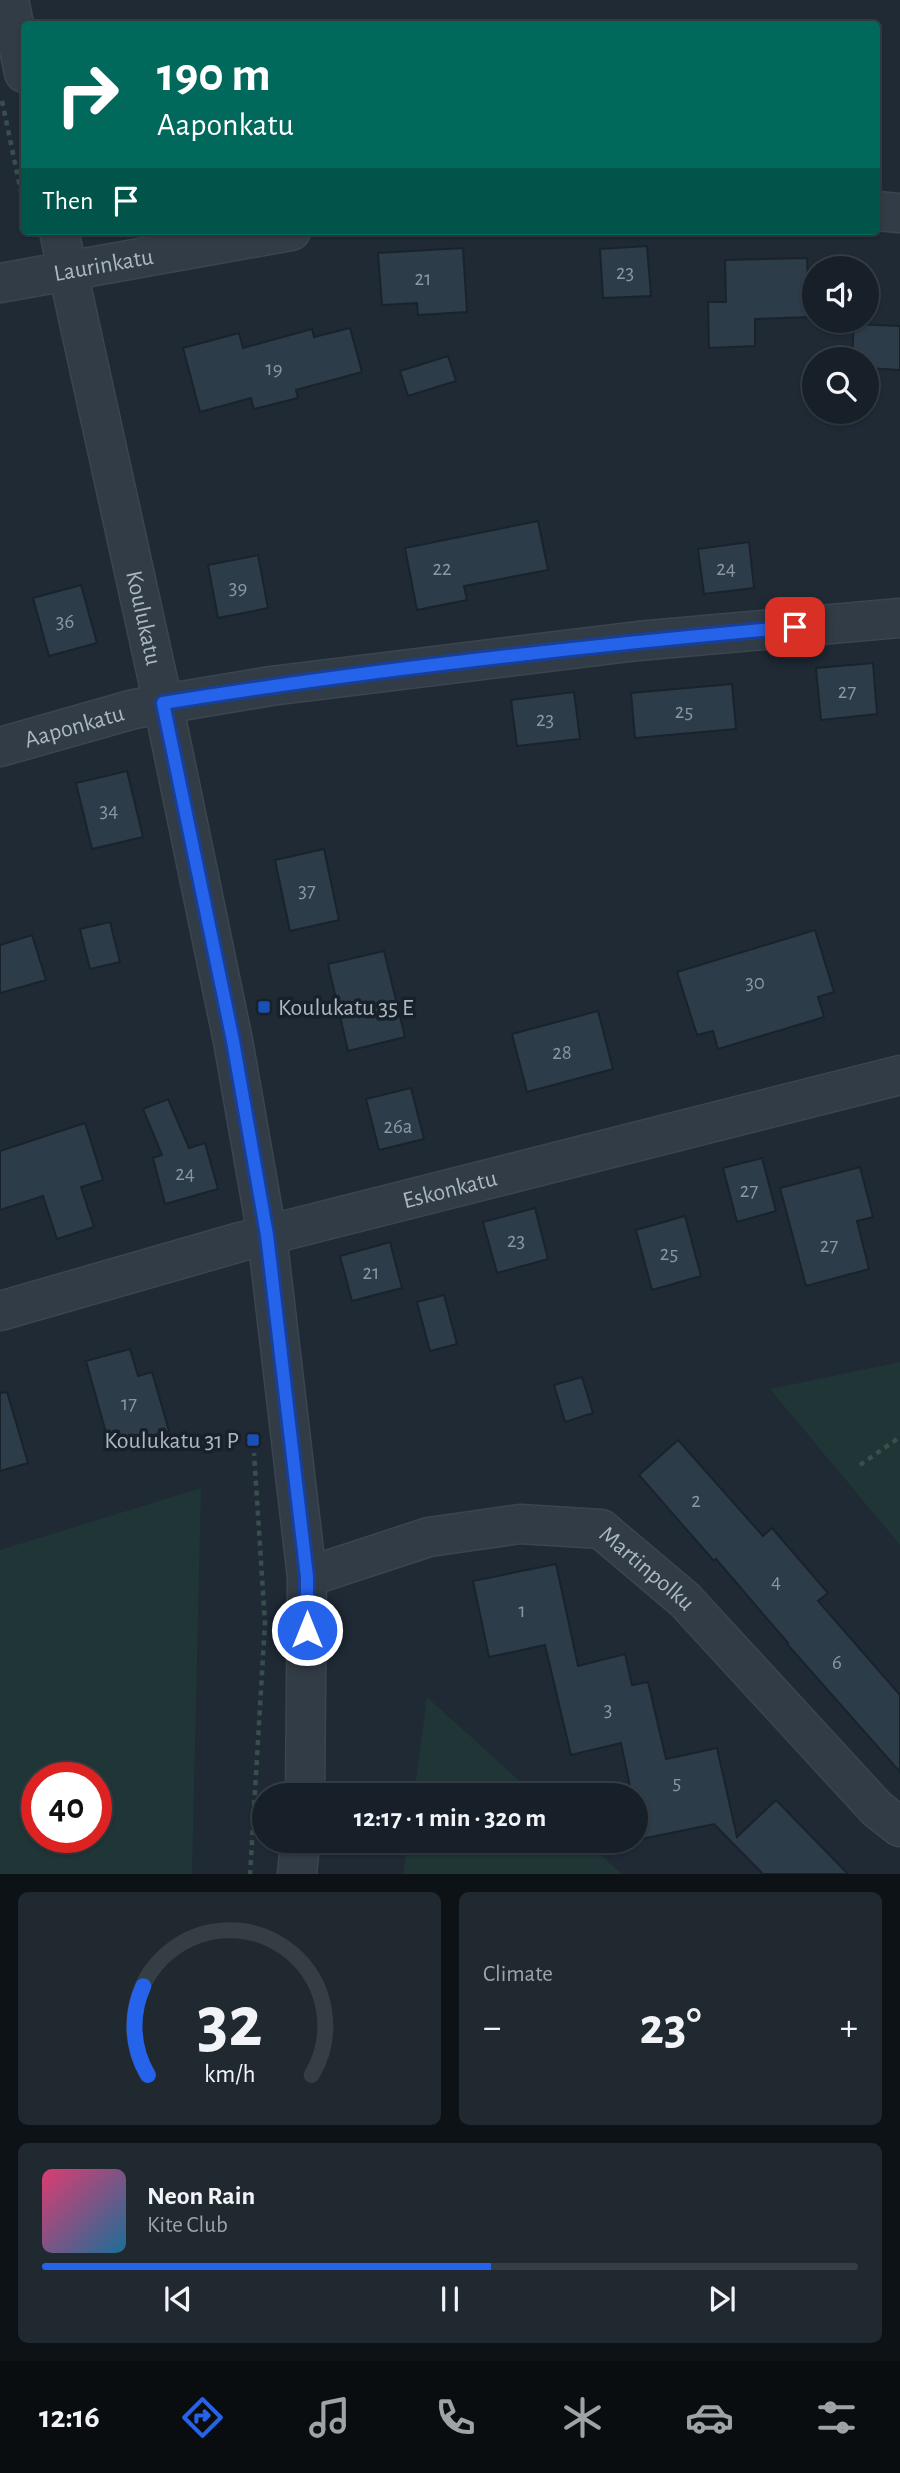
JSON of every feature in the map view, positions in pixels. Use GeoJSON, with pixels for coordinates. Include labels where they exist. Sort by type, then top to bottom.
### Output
{"type":"FeatureCollection","features":[{"type":"Feature","properties":{"kind":"street"},"geometry":{"type":"LineString","coordinates":[[9,0],[21,58]]}},
{"type":"Feature","properties":{"kind":"street"},"geometry":{"type":"LineString","coordinates":[[880,211],[900,213]]}},
{"type":"Feature","properties":{"kind":"street","name":"Koulukatu"},"geometry":{"type":"LineString","coordinates":[[60,235],[163,703],[233,1041],[267,1235],[307,1577],[305,1783]]}},
{"type":"Feature","properties":{"kind":"street","name":"Laurinkatu"},"geometry":{"type":"LineString","coordinates":[[0,283],[268,235]]}},
{"type":"Feature","properties":{"kind":"street","name":"Aaponkatu"},"geometry":{"type":"LineString","coordinates":[[0,747],[134,709],[271,686],[638,641],[900,618]]}},
{"type":"Feature","properties":{"kind":"street","name":"Eskonkatu"},"geometry":{"type":"LineString","coordinates":[[0,1311],[267,1235],[900,1075]]}},
{"type":"Feature","properties":{"kind":"street","name":"Martinpolku"},"geometry":{"type":"LineString","coordinates":[[307,1577],[429,1536],[520,1524],[601,1529],[685,1600],[877,1809],[900,1826]]}},
{"type":"Feature","properties":{"kind":"street"},"geometry":{"type":"LineString","coordinates":[[297,1874],[299,1853]]}},
{"type":"Feature","properties":{"kind":"path"},"geometry":{"type":"LineString","coordinates":[[0,92],[21,192]]}},
{"type":"Feature","properties":{"kind":"path"},"geometry":{"type":"LineString","coordinates":[[860,1465],[900,1437]]}},
{"type":"Feature","properties":{"kind":"path"},"geometry":{"type":"LineString","coordinates":[[250,1874],[265,1623],[253,1440]]}},
{"type":"Feature","properties":{"kind":"green space"},"geometry":{"type":"Polygon","coordinates":[[[900,1362],[900,1545],[770,1389],[900,1362]]]}},
{"type":"Feature","properties":{"kind":"green space"},"geometry":{"type":"Polygon","coordinates":[[[201,1488],[192,1874],[0,1874],[0,1550],[201,1488]]]}},
{"type":"Feature","properties":{"kind":"green space"},"geometry":{"type":"Polygon","coordinates":[[[427,1697],[522,1783],[416,1783],[427,1697]]]}},
{"type":"Feature","properties":{"kind":"green space"},"geometry":{"type":"Polygon","coordinates":[[[406,1853],[598,1853],[622,1874],[403,1874],[406,1853]]]}},
{"type":"Feature","properties":{"kind":"building"},"geometry":{"type":"Polygon","coordinates":[[[647,246],[651,296],[603,298],[600,249],[647,246]]]}},
{"type":"Feature","properties":{"kind":"building"},"geometry":{"type":"Polygon","coordinates":[[[463,248],[467,312],[418,315],[417,303],[382,305],[378,253],[463,248]]]}},
{"type":"Feature","properties":{"kind":"building"},"geometry":{"type":"Polygon","coordinates":[[[802,258],[802,317],[755,319],[755,346],[709,348],[708,302],[726,302],[725,260],[802,258]]]}},
{"type":"Feature","properties":{"kind":"building"},"geometry":{"type":"Polygon","coordinates":[[[879,325],[900,326],[900,370],[879,369],[879,347],[853,347],[853,333],[879,333],[879,325]]]}},
{"type":"Feature","properties":{"kind":"building"},"geometry":{"type":"Polygon","coordinates":[[[350,328],[362,372],[296,390],[298,398],[254,409],[251,398],[200,412],[183,348],[239,333],[243,348],[312,329],[314,337],[350,328]]]}},
{"type":"Feature","properties":{"kind":"building"},"geometry":{"type":"Polygon","coordinates":[[[448,356],[456,381],[408,396],[400,371],[448,356]]]}},
{"type":"Feature","properties":{"kind":"building"},"geometry":{"type":"Polygon","coordinates":[[[538,521],[548,570],[464,586],[467,600],[417,610],[405,548],[538,521]]]}},
{"type":"Feature","properties":{"kind":"building"},"geometry":{"type":"Polygon","coordinates":[[[749,542],[754,588],[704,594],[698,549],[749,542]]]}},
{"type":"Feature","properties":{"kind":"building"},"geometry":{"type":"Polygon","coordinates":[[[258,555],[268,608],[218,618],[208,565],[258,555]]]}},
{"type":"Feature","properties":{"kind":"building"},"geometry":{"type":"Polygon","coordinates":[[[81,585],[97,643],[49,656],[33,598],[81,585]]]}},
{"type":"Feature","properties":{"kind":"building"},"geometry":{"type":"Polygon","coordinates":[[[873,663],[877,714],[821,720],[816,668],[873,663]]]}},
{"type":"Feature","properties":{"kind":"building"},"geometry":{"type":"Polygon","coordinates":[[[732,684],[736,729],[635,738],[631,693],[732,684]]]}},
{"type":"Feature","properties":{"kind":"building"},"geometry":{"type":"Polygon","coordinates":[[[574,692],[580,739],[517,746],[511,700],[574,692]]]}},
{"type":"Feature","properties":{"kind":"building"},"geometry":{"type":"Polygon","coordinates":[[[127,771],[143,837],[92,849],[76,783],[127,771]]]}},
{"type":"Feature","properties":{"kind":"building"},"geometry":{"type":"Polygon","coordinates":[[[324,849],[339,920],[290,931],[275,860],[324,849]]]}},
{"type":"Feature","properties":{"kind":"building"},"geometry":{"type":"Polygon","coordinates":[[[110,922],[120,962],[90,969],[80,929],[110,922]]]}},
{"type":"Feature","properties":{"kind":"building"},"geometry":{"type":"Polygon","coordinates":[[[815,930],[834,992],[818,997],[824,1017],[718,1049],[713,1031],[697,1035],[677,972],[815,930]]]}},
{"type":"Feature","properties":{"kind":"building"},"geometry":{"type":"Polygon","coordinates":[[[32,935],[46,980],[0,993],[0,945],[32,935]]]}},
{"type":"Feature","properties":{"kind":"building"},"geometry":{"type":"Polygon","coordinates":[[[384,951],[405,1037],[348,1051],[328,964],[384,951]]]}},
{"type":"Feature","properties":{"kind":"building"},"geometry":{"type":"Polygon","coordinates":[[[598,1011],[613,1069],[527,1092],[512,1034],[598,1011]]]}},
{"type":"Feature","properties":{"kind":"building"},"geometry":{"type":"Polygon","coordinates":[[[411,1088],[424,1139],[379,1150],[366,1099],[411,1088]]]}},
{"type":"Feature","properties":{"kind":"building"},"geometry":{"type":"Polygon","coordinates":[[[168,1099],[189,1148],[205,1143],[218,1189],[165,1204],[153,1158],[162,1155],[143,1109],[168,1099]]]}},
{"type":"Feature","properties":{"kind":"building"},"geometry":{"type":"Polygon","coordinates":[[[85,1123],[103,1180],[81,1187],[94,1227],[57,1239],[43,1196],[0,1210],[0,1151],[85,1123]]]}},
{"type":"Feature","properties":{"kind":"building"},"geometry":{"type":"Polygon","coordinates":[[[762,1158],[776,1211],[737,1222],[723,1168],[762,1158]]]}},
{"type":"Feature","properties":{"kind":"building"},"geometry":{"type":"Polygon","coordinates":[[[860,1167],[873,1217],[857,1221],[869,1269],[806,1286],[780,1188],[860,1167]]]}},
{"type":"Feature","properties":{"kind":"building"},"geometry":{"type":"Polygon","coordinates":[[[535,1208],[548,1259],[497,1273],[483,1222],[535,1208]]]}},
{"type":"Feature","properties":{"kind":"building"},"geometry":{"type":"Polygon","coordinates":[[[685,1216],[701,1276],[652,1290],[636,1230],[685,1216]]]}},
{"type":"Feature","properties":{"kind":"building"},"geometry":{"type":"Polygon","coordinates":[[[390,1242],[402,1288],[352,1301],[340,1256],[390,1242]]]}},
{"type":"Feature","properties":{"kind":"building"},"geometry":{"type":"Polygon","coordinates":[[[444,1295],[457,1344],[430,1351],[417,1302],[444,1295]]]}},
{"type":"Feature","properties":{"kind":"building"},"geometry":{"type":"Polygon","coordinates":[[[130,1349],[138,1376],[152,1372],[169,1431],[110,1447],[86,1361],[130,1349]]]}},
{"type":"Feature","properties":{"kind":"building"},"geometry":{"type":"Polygon","coordinates":[[[582,1377],[593,1413],[565,1422],[554,1385],[582,1377]]]}},
{"type":"Feature","properties":{"kind":"building"},"geometry":{"type":"Polygon","coordinates":[[[7,1392],[28,1463],[0,1471],[0,1393],[7,1392]]]}},
{"type":"Feature","properties":{"kind":"building"},"geometry":{"type":"Polygon","coordinates":[[[678,1440],[763,1536],[772,1528],[828,1593],[818,1601],[900,1695],[900,1772],[716,1559],[714,1561],[639,1475],[678,1440]]]}},
{"type":"Feature","properties":{"kind":"building"},"geometry":{"type":"Polygon","coordinates":[[[556,1564],[578,1666],[625,1654],[632,1685],[648,1682],[666,1759],[717,1748],[737,1837],[776,1800],[848,1874],[763,1874],[714,1824],[648,1838],[648,1783],[629,1783],[621,1743],[571,1755],[545,1645],[489,1657],[473,1581],[556,1564]]]}},
{"type":"Feature","properties":{"kind":"place","name":"Koulukatu 35 E"},"geometry":{"type":"Point","coordinates":[264,1007]}},
{"type":"Feature","properties":{"kind":"place","name":"Koulukatu 31 P"},"geometry":{"type":"Point","coordinates":[253,1440]}},
{"type":"Feature","properties":{"kind":"route"},"geometry":{"type":"LineString","coordinates":[[307,1630],[307,1577],[267,1235],[233,1041],[163,703],[271,686],[638,641],[795,627]]}}]}
